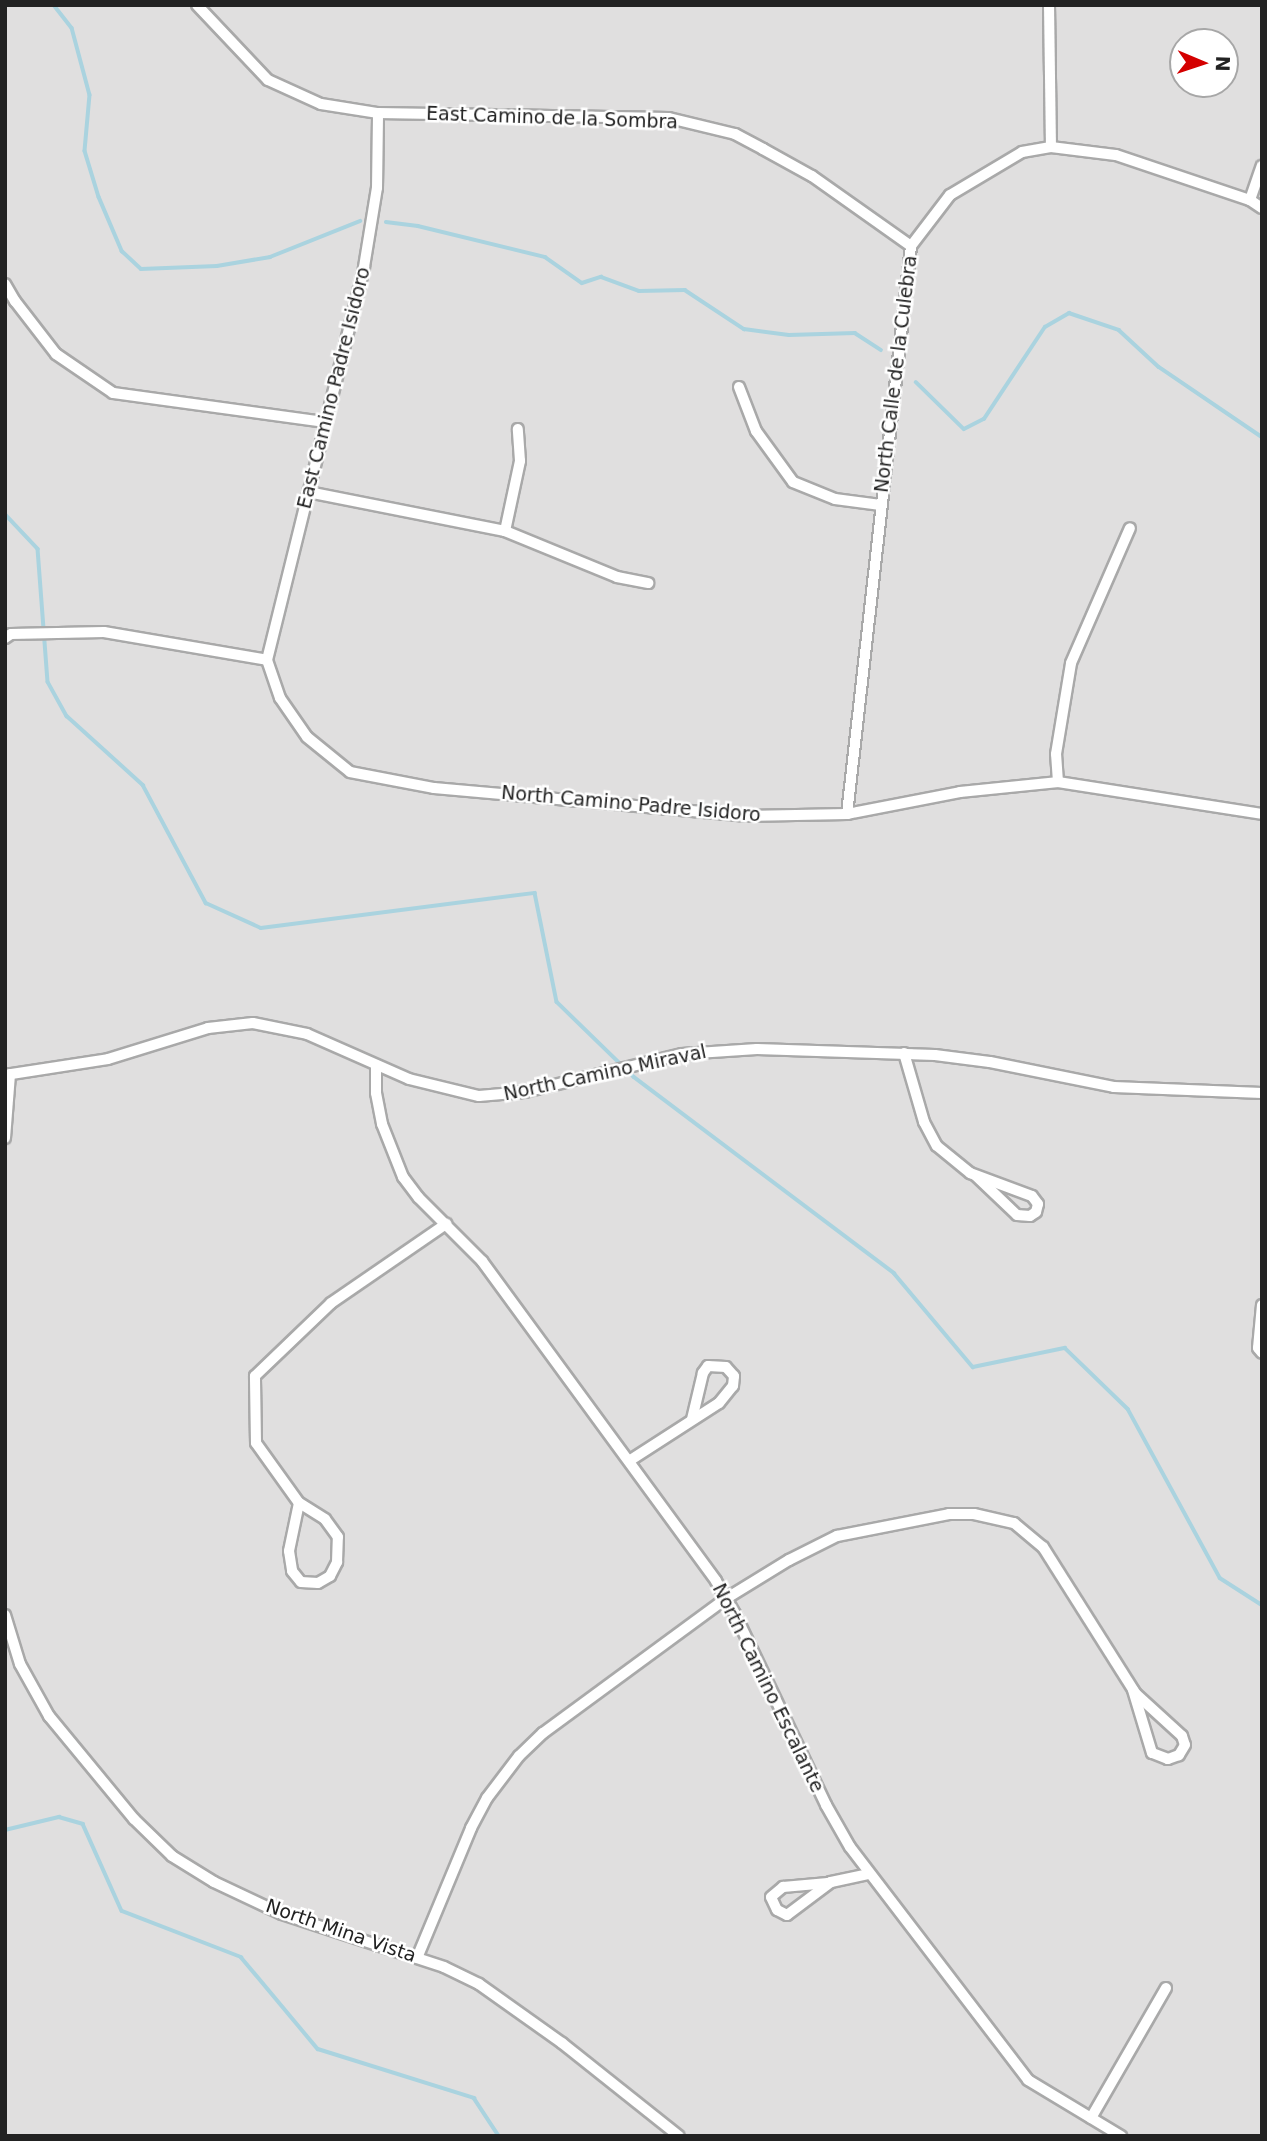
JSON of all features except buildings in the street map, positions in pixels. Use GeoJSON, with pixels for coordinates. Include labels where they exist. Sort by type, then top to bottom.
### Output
{"type":"FeatureCollection","features":[{"type":"Feature","properties":{"kind":"street","name":"East Camino de la Sombra"},"geometry":{"type":"LineString","coordinates":[[197,5],[268,80],[321,104],[378,113],[669,118],[735,134],[754,144],[812,176],[911,246]]}},
{"type":"Feature","properties":{"kind":"street"},"geometry":{"type":"LineString","coordinates":[[1049,5],[1051,147]]}},
{"type":"Feature","properties":{"kind":"street","name":"East Camino Padre Isidoro"},"geometry":{"type":"LineString","coordinates":[[267,660],[364,267],[377,188],[378,113]]}},
{"type":"Feature","properties":{"kind":"street","name":"North Calle de la Culebra"},"geometry":{"type":"LineString","coordinates":[[847,814],[911,246],[950,195],[1022,152],[1051,147],[1116,155],[1250,200],[1262,208]]}},
{"type":"Feature","properties":{"kind":"street"},"geometry":{"type":"LineString","coordinates":[[1250,200],[1262,166]]}},
{"type":"Feature","properties":{"kind":"street"},"geometry":{"type":"LineString","coordinates":[[5,284],[56,354],[113,393],[324,422]]}},
{"type":"Feature","properties":{"kind":"street"},"geometry":{"type":"LineString","coordinates":[[739,387],[756,431],[793,482],[835,499],[881,505]]}},
{"type":"Feature","properties":{"kind":"street"},"geometry":{"type":"LineString","coordinates":[[505,531],[520,461],[518,429]]}},
{"type":"Feature","properties":{"kind":"street"},"geometry":{"type":"LineString","coordinates":[[308,492],[505,531],[617,577],[648,583]]}},
{"type":"Feature","properties":{"kind":"street"},"geometry":{"type":"LineString","coordinates":[[1058,782],[1056,754],[1071,663],[1130,528]]}},
{"type":"Feature","properties":{"kind":"street"},"geometry":{"type":"LineString","coordinates":[[5,638],[11,634],[104,632],[267,660]]}},
{"type":"Feature","properties":{"kind":"street","name":"North Camino Padre Isidoro"},"geometry":{"type":"LineString","coordinates":[[267,660],[280,698],[307,737],[350,772],[434,788],[745,816],[847,814],[960,792],[1058,782],[1262,814]]}},
{"type":"Feature","properties":{"kind":"street","name":"North Camino Miraval"},"geometry":{"type":"LineString","coordinates":[[8,1074],[108,1059],[208,1028],[238,1023],[269,1025],[307,1034],[376,1065],[437,1087],[494,1096],[524,1093],[652,1060],[705,1051],[767,1049],[904,1053],[990,1062],[1114,1087],[1262,1093]]}},
{"type":"Feature","properties":{"kind":"street"},"geometry":{"type":"LineString","coordinates":[[904,1053],[924,1122],[932,1138],[951,1160],[976,1176],[1017,1215],[1030,1216],[1036,1212],[1038,1204],[1032,1196],[976,1176]]}},
{"type":"Feature","properties":{"kind":"street","name":"North Camino Escalante"},"geometry":{"type":"LineString","coordinates":[[376,1065],[378,1109],[396,1164],[411,1188],[482,1261],[727,1598],[833,1819],[869,1874],[1028,2080],[1121,2136]]}},
{"type":"Feature","properties":{"kind":"street"},"geometry":{"type":"LineString","coordinates":[[5,1138],[8,1074]]}},
{"type":"Feature","properties":{"kind":"street"},"geometry":{"type":"LineString","coordinates":[[299,1503],[289,1551],[292,1571],[301,1582],[318,1583],[330,1576],[337,1562],[338,1537],[326,1519],[299,1503],[256,1443],[255,1376],[331,1303],[446,1224]]}},
{"type":"Feature","properties":{"kind":"street"},"geometry":{"type":"LineString","coordinates":[[1262,1305],[1258,1348],[1262,1353]]}},
{"type":"Feature","properties":{"kind":"street"},"geometry":{"type":"LineString","coordinates":[[629,1461],[719,1403],[733,1386],[734,1376],[726,1367],[708,1366],[703,1373],[692,1419]]}},
{"type":"Feature","properties":{"kind":"street"},"geometry":{"type":"LineString","coordinates":[[417,1958],[471,1828],[508,1769],[543,1733],[727,1598],[811,1549],[849,1532],[949,1514],[974,1514],[1001,1519],[1024,1530],[1043,1546],[1133,1690],[1159,1718],[1182,1736],[1185,1745],[1179,1755],[1168,1759],[1152,1753],[1133,1690]]}},
{"type":"Feature","properties":{"kind":"street","name":"North Mina Vista"},"geometry":{"type":"LineString","coordinates":[[5,1615],[20,1664],[49,1716],[134,1819],[172,1856],[214,1882],[282,1913],[462,1975],[499,1997],[679,2136]]}},
{"type":"Feature","properties":{"kind":"street"},"geometry":{"type":"LineString","coordinates":[[831,1882],[787,1915],[777,1910],[771,1897],[783,1887],[831,1882],[869,1874]]}},
{"type":"Feature","properties":{"kind":"street"},"geometry":{"type":"LineString","coordinates":[[1091,2118],[1166,1988]]}},
{"type":"Feature","properties":{"kind":"shaded area"},"geometry":{"type":"Polygon","coordinates":[[[5,5],[1262,5],[1262,2136],[5,2136],[5,5]]]}},
{"type":"Feature","properties":{"kind":"waterway"},"geometry":{"type":"LineString","coordinates":[[54,5],[72,28],[90,95],[85,151],[99,197],[122,251],[141,269],[217,266],[270,257],[360,221]]}},
{"type":"Feature","properties":{"kind":"waterway"},"geometry":{"type":"LineString","coordinates":[[386,222],[418,226],[545,257],[582,283],[601,277],[639,291],[685,290],[744,329],[789,335],[855,333],[881,350]]}},
{"type":"Feature","properties":{"kind":"waterway"},"geometry":{"type":"LineString","coordinates":[[916,382],[964,429],[984,419],[1045,327],[1069,313],[1119,330],[1159,367],[1262,437]]}},
{"type":"Feature","properties":{"kind":"waterway"},"geometry":{"type":"LineString","coordinates":[[5,514],[38,549],[48,682],[67,716],[143,785],[206,903],[261,928],[535,893],[557,1002],[634,1077],[894,1273],[973,1367],[1065,1348],[1128,1409],[1220,1578],[1262,1605]]}},
{"type":"Feature","properties":{"kind":"waterway"},"geometry":{"type":"LineString","coordinates":[[5,1830],[59,1817],[83,1824],[122,1911],[241,1957],[318,2049],[474,2098],[499,2136]]}}]}
